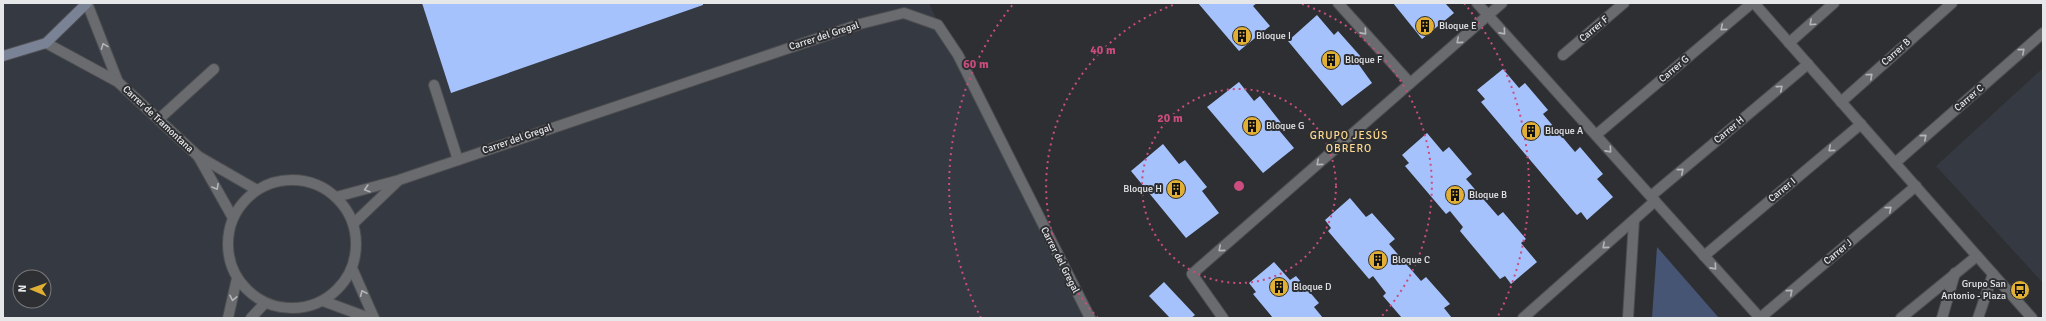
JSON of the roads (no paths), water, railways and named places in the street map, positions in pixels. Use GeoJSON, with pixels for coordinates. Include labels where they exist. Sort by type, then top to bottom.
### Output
{"type":"FeatureCollection","features":[{"type":"Feature","properties":{"kind":"main road"},"geometry":{"type":"LineString","coordinates":[[3,56],[46,43],[87,3]]}},
{"type":"Feature","properties":{"kind":"street","name":"Carrer de Tramontana"},"geometry":{"type":"LineString","coordinates":[[87,3],[118,82]]}},
{"type":"Feature","properties":{"kind":"street"},"geometry":{"type":"LineString","coordinates":[[1338,3],[1410,83]]}},
{"type":"Feature","properties":{"kind":"street"},"geometry":{"type":"LineString","coordinates":[[1477,3],[1760,318]]}},
{"type":"Feature","properties":{"kind":"street"},"geometry":{"type":"LineString","coordinates":[[1223,318],[1192,274],[1502,3]]}},
{"type":"Feature","properties":{"kind":"street","name":"Carrer F"},"geometry":{"type":"LineString","coordinates":[[1564,54],[1624,3]]}},
{"type":"Feature","properties":{"kind":"street"},"geometry":{"type":"LineString","coordinates":[[1753,3],[2032,318]]}},
{"type":"Feature","properties":{"kind":"street","name":"Carrer G"},"geometry":{"type":"LineString","coordinates":[[1596,135],[1753,3]]}},
{"type":"Feature","properties":{"kind":"street"},"geometry":{"type":"LineString","coordinates":[[1789,43],[1834,3]]}},
{"type":"Feature","properties":{"kind":"street","name":"Carrer B"},"geometry":{"type":"LineString","coordinates":[[1841,102],[1952,3]]}},
{"type":"Feature","properties":{"kind":"street","name":"Carrer del Gregal"},"geometry":{"type":"LineString","coordinates":[[336,198],[399,180],[860,24],[904,13],[938,25],[958,55],[1090,318]]}},
{"type":"Feature","properties":{"kind":"street","name":"Carrer C"},"geometry":{"type":"LineString","coordinates":[[1895,163],[2043,33]]}},
{"type":"Feature","properties":{"kind":"street","name":"Carrer de Tramontana"},"geometry":{"type":"LineString","coordinates":[[46,43],[118,82],[198,156],[257,190]]}},
{"type":"Feature","properties":{"kind":"street","name":"Carrer H"},"geometry":{"type":"LineString","coordinates":[[1523,318],[1634,220],[1653,199],[1808,64]]}},
{"type":"Feature","properties":{"kind":"street"},"geometry":{"type":"LineString","coordinates":[[159,119],[214,69]]}},
{"type":"Feature","properties":{"kind":"street"},"geometry":{"type":"LineString","coordinates":[[434,85],[458,160]]}},
{"type":"Feature","properties":{"kind":"street","name":"Carrer I"},"geometry":{"type":"LineString","coordinates":[[1704,256],[1860,124]]}},
{"type":"Feature","properties":{"kind":"street","name":"Carrer de Tramontana"},"geometry":{"type":"LineString","coordinates":[[198,156],[233,218]]}},
{"type":"Feature","properties":{"kind":"street"},"geometry":{"type":"LineString","coordinates":[[290,179],[307,181],[336,198],[347,209],[353,224],[356,246],[352,268],[340,287],[322,301],[304,308],[284,308],[265,303],[249,292],[237,278],[229,259],[228,245],[228,238],[233,218],[243,202],[257,190],[272,182],[290,179]]}},
{"type":"Feature","properties":{"kind":"street","name":"Carrer del Gregal"},"geometry":{"type":"LineString","coordinates":[[353,224],[399,180]]}},
{"type":"Feature","properties":{"kind":"street","name":"Carrer J"},"geometry":{"type":"LineString","coordinates":[[1760,318],[1916,186]]}},
{"type":"Feature","properties":{"kind":"street"},"geometry":{"type":"LineString","coordinates":[[1628,318],[1634,220]]}},
{"type":"Feature","properties":{"kind":"street"},"geometry":{"type":"LineString","coordinates":[[1901,318],[1977,256]]}},
{"type":"Feature","properties":{"kind":"street"},"geometry":{"type":"LineString","coordinates":[[352,268],[374,318]]}},
{"type":"Feature","properties":{"kind":"street"},"geometry":{"type":"LineString","coordinates":[[1942,318],[1955,274]]}},
{"type":"Feature","properties":{"kind":"street"},"geometry":{"type":"LineString","coordinates":[[1978,318],[1993,274]]}},
{"type":"Feature","properties":{"kind":"street"},"geometry":{"type":"LineString","coordinates":[[228,318],[237,278]]}},
{"type":"Feature","properties":{"kind":"street"},"geometry":{"type":"LineString","coordinates":[[322,301],[369,318]]}},
{"type":"Feature","properties":{"kind":"street"},"geometry":{"type":"LineString","coordinates":[[251,318],[265,303]]}},
{"type":"Feature","properties":{"kind":"place","name":"Bloque E"},"geometry":{"type":"Point","coordinates":[1425,26]}},
{"type":"Feature","properties":{"kind":"place","name":"Bloque I"},"geometry":{"type":"Point","coordinates":[1242,36]}},
{"type":"Feature","properties":{"kind":"place","name":"Bloque F"},"geometry":{"type":"Point","coordinates":[1331,60]}},
{"type":"Feature","properties":{"kind":"place","name":"Bloque G"},"geometry":{"type":"Point","coordinates":[1252,126]}},
{"type":"Feature","properties":{"kind":"place","name":"Bloque A"},"geometry":{"type":"Point","coordinates":[1531,131]}},
{"type":"Feature","properties":{"kind":"place","name":"Bloque H"},"geometry":{"type":"Point","coordinates":[1176,189]}},
{"type":"Feature","properties":{"kind":"place","name":"Bloque B"},"geometry":{"type":"Point","coordinates":[1455,195]}},
{"type":"Feature","properties":{"kind":"place","name":"Bloque C"},"geometry":{"type":"Point","coordinates":[1378,260]}},
{"type":"Feature","properties":{"kind":"place","name":"Bloque D"},"geometry":{"type":"Point","coordinates":[1279,287]}},
{"type":"Feature","properties":{"kind":"place","name":"Grupo San Antonio - Plaza"},"geometry":{"type":"Point","coordinates":[2020,290]}},
{"type":"Feature","properties":{"kind":"district","name":"GRUPO JESÚS OBRERO"},"geometry":{"type":"Point","coordinates":[1349,141]}}]}
